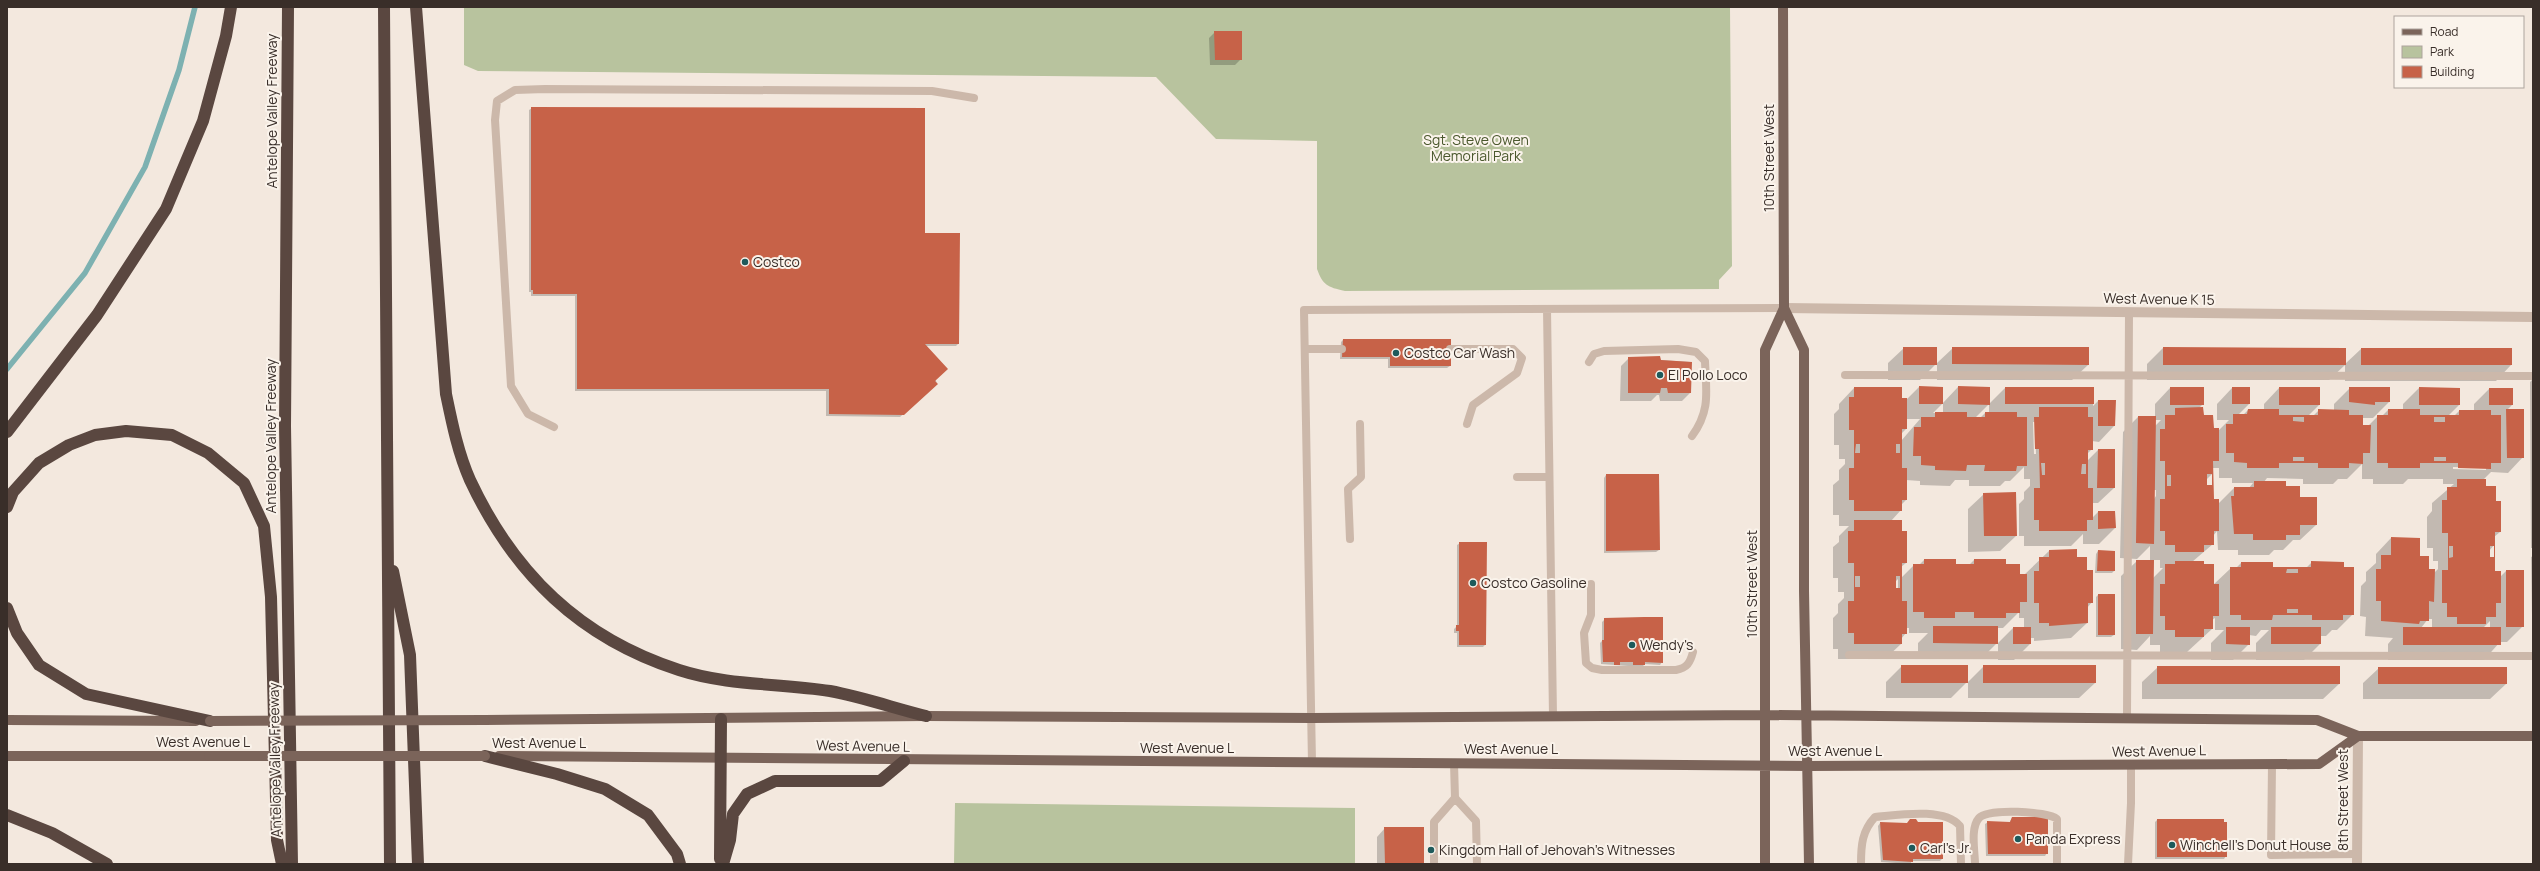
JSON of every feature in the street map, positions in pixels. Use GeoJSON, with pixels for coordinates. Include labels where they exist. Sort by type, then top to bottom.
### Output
{"type":"FeatureCollection","features":[{"type":"Feature","properties":{"kind":"highway"},"geometry":{"type":"LineString","coordinates":[[7,432],[97,315],[166,209],[203,121],[226,36],[231,7]]}},
{"type":"Feature","properties":{"kind":"highway","name":"Antelope Valley Freeway"},"geometry":{"type":"LineString","coordinates":[[288,7],[285,426],[292,864]]}},
{"type":"Feature","properties":{"kind":"highway"},"geometry":{"type":"LineString","coordinates":[[384,7],[390,864]]}},
{"type":"Feature","properties":{"kind":"highway"},"geometry":{"type":"LineString","coordinates":[[416,7],[446,394],[456,439],[470,479],[491,520],[521,565],[585,626],[627,650],[680,671],[740,683],[831,691],[926,716]]}},
{"type":"Feature","properties":{"kind":"highway"},"geometry":{"type":"LineString","coordinates":[[7,507],[13,492],[39,463],[69,446],[94,435],[126,431],[172,435],[208,453],[244,483],[264,526],[270,597],[277,840],[282,864]]}},
{"type":"Feature","properties":{"kind":"highway"},"geometry":{"type":"LineString","coordinates":[[388,544],[410,655],[418,864]]}},
{"type":"Feature","properties":{"kind":"highway"},"geometry":{"type":"LineString","coordinates":[[7,608],[17,633],[39,665],[86,694],[210,721]]}},
{"type":"Feature","properties":{"kind":"highway"},"geometry":{"type":"LineString","coordinates":[[721,719],[722,864]]}},
{"type":"Feature","properties":{"kind":"highway"},"geometry":{"type":"LineString","coordinates":[[485,756],[557,774],[605,789],[648,815],[677,854],[680,864]]}},
{"type":"Feature","properties":{"kind":"highway"},"geometry":{"type":"LineString","coordinates":[[722,864],[730,840],[733,814],[748,794],[775,781],[880,781],[904,761]]}},
{"type":"Feature","properties":{"kind":"highway"},"geometry":{"type":"LineString","coordinates":[[7,815],[52,833],[106,864]]}},
{"type":"Feature","properties":{"kind":"main road","name":"10th Street West"},"geometry":{"type":"LineString","coordinates":[[1765,864],[1765,350],[1784,308],[1783,7]]}},
{"type":"Feature","properties":{"kind":"main road","name":"10th Street West"},"geometry":{"type":"LineString","coordinates":[[1784,308],[1804,350],[1804,584],[1808,716],[1809,864]]}},
{"type":"Feature","properties":{"kind":"main road","name":"West Avenue L"},"geometry":{"type":"LineString","coordinates":[[7,720],[210,721],[721,719],[926,716],[1312,718],[1766,715],[2317,720],[2358,736],[2533,736]]}},
{"type":"Feature","properties":{"kind":"main road","name":"West Avenue L"},"geometry":{"type":"LineString","coordinates":[[7,756],[485,756],[904,761],[1808,766],[2130,766],[2319,764],[2358,736]]}},
{"type":"Feature","properties":{"kind":"street","name":"West Avenue K 15"},"geometry":{"type":"LineString","coordinates":[[1784,308],[2533,317]]}},
{"type":"Feature","properties":{"kind":"street","name":"8th Street West"},"geometry":{"type":"LineString","coordinates":[[2357,859],[2358,736]]}},
{"type":"Feature","properties":{"kind":"lane"},"geometry":{"type":"LineString","coordinates":[[554,427],[528,414],[511,386],[495,120],[497,101],[515,90],[545,89],[932,91],[974,98]]}},
{"type":"Feature","properties":{"kind":"lane"},"geometry":{"type":"LineString","coordinates":[[1312,763],[1312,718],[1306,547],[1304,310],[1784,308]]}},
{"type":"Feature","properties":{"kind":"lane"},"geometry":{"type":"LineString","coordinates":[[1547,309],[1553,716]]}},
{"type":"Feature","properties":{"kind":"lane"},"geometry":{"type":"LineString","coordinates":[[2127,719],[2129,312]]}},
{"type":"Feature","properties":{"kind":"lane"},"geometry":{"type":"LineString","coordinates":[[1305,349],[1342,349]]}},
{"type":"Feature","properties":{"kind":"lane"},"geometry":{"type":"LineString","coordinates":[[1450,349],[1512,349],[1522,358],[1517,373],[1473,405],[1467,424]]}},
{"type":"Feature","properties":{"kind":"lane"},"geometry":{"type":"LineString","coordinates":[[1589,362],[1594,354],[1604,351],[1678,349],[1696,352],[1705,361],[1707,410],[1702,423],[1692,436]]}},
{"type":"Feature","properties":{"kind":"lane"},"geometry":{"type":"LineString","coordinates":[[1845,375],[2533,376]]}},
{"type":"Feature","properties":{"kind":"lane"},"geometry":{"type":"LineString","coordinates":[[1350,539],[1348,489],[1361,477],[1360,424]]}},
{"type":"Feature","properties":{"kind":"lane"},"geometry":{"type":"LineString","coordinates":[[1517,477],[1549,477]]}},
{"type":"Feature","properties":{"kind":"lane"},"geometry":{"type":"LineString","coordinates":[[1591,584],[1591,615],[1584,633],[1583,650],[1586,663],[1592,668],[1602,670],[1676,670],[1684,668],[1691,662],[1693,652]]}},
{"type":"Feature","properties":{"kind":"lane"},"geometry":{"type":"LineString","coordinates":[[1849,655],[2533,656]]}},
{"type":"Feature","properties":{"kind":"lane"},"geometry":{"type":"LineString","coordinates":[[1454,763],[1455,798],[1476,821],[1477,864]]}},
{"type":"Feature","properties":{"kind":"lane"},"geometry":{"type":"LineString","coordinates":[[2272,764],[2271,854],[2357,859]]}},
{"type":"Feature","properties":{"kind":"lane"},"geometry":{"type":"LineString","coordinates":[[2128,864],[2131,810],[2130,766]]}},
{"type":"Feature","properties":{"kind":"lane"},"geometry":{"type":"LineString","coordinates":[[1434,864],[1434,822],[1455,798]]}},
{"type":"Feature","properties":{"kind":"lane"},"geometry":{"type":"LineString","coordinates":[[1976,864],[1975,826],[1979,818],[1986,814],[2036,812],[2052,815],[2057,819],[2057,864]]}},
{"type":"Feature","properties":{"kind":"lane"},"geometry":{"type":"LineString","coordinates":[[1861,864],[1861,845],[1865,828],[1875,817],[1911,814],[1943,815],[1955,819],[1960,826],[1961,864]]}},
{"type":"Feature","properties":{"kind":"green space","name":"Sgt. Steve Owen Memorial Park"},"geometry":{"type":"Polygon","coordinates":[[[464,7],[1730,7],[1732,266],[1719,280],[1719,289],[1345,291],[1326,284],[1321,279],[1317,269],[1317,141],[1216,139],[1156,77],[478,71],[464,65],[464,7]]]}},
{"type":"Feature","properties":{"kind":"green space"},"geometry":{"type":"Polygon","coordinates":[[[955,803],[1355,808],[1355,864],[954,864],[955,803]]]}},
{"type":"Feature","properties":{"kind":"building"},"geometry":{"type":"Polygon","coordinates":[[[1214,31],[1242,31],[1242,60],[1215,60],[1214,31]]]}},
{"type":"Feature","properties":{"kind":"building","name":"Costco"},"geometry":{"type":"Polygon","coordinates":[[[531,107],[925,108],[925,233],[960,233],[959,344],[925,344],[948,369],[935,381],[938,384],[904,415],[829,414],[829,389],[577,389],[577,294],[533,294],[533,290],[531,290],[531,107]]]}},
{"type":"Feature","properties":{"kind":"building","name":"Costco Car Wash"},"geometry":{"type":"Polygon","coordinates":[[[1343,339],[1451,339],[1451,366],[1390,366],[1390,357],[1342,357],[1343,339]]]}},
{"type":"Feature","properties":{"kind":"building"},"geometry":{"type":"Polygon","coordinates":[[[1903,347],[1937,347],[1937,365],[1903,365],[1903,347]]]}},
{"type":"Feature","properties":{"kind":"building"},"geometry":{"type":"Polygon","coordinates":[[[1952,347],[2089,347],[2089,365],[1952,364],[1952,347]]]}},
{"type":"Feature","properties":{"kind":"building"},"geometry":{"type":"Polygon","coordinates":[[[2163,347],[2346,348],[2346,365],[2163,365],[2163,347]]]}},
{"type":"Feature","properties":{"kind":"building"},"geometry":{"type":"Polygon","coordinates":[[[2361,348],[2512,348],[2512,365],[2361,365],[2361,348]]]}},
{"type":"Feature","properties":{"kind":"building","name":"El Pollo Loco"},"geometry":{"type":"Polygon","coordinates":[[[1660,356],[1661,360],[1692,362],[1691,393],[1668,393],[1667,388],[1661,388],[1660,393],[1628,393],[1628,357],[1660,356]]]}},
{"type":"Feature","properties":{"kind":"building"},"geometry":{"type":"Polygon","coordinates":[[[1919,386],[1943,387],[1943,404],[1919,404],[1919,386]]]}},
{"type":"Feature","properties":{"kind":"building"},"geometry":{"type":"Polygon","coordinates":[[[1958,386],[1990,387],[1990,405],[1958,404],[1958,386]]]}},
{"type":"Feature","properties":{"kind":"building"},"geometry":{"type":"Polygon","coordinates":[[[1854,387],[1902,387],[1902,398],[1907,398],[1907,429],[1902,429],[1902,468],[1907,468],[1907,500],[1902,500],[1902,511],[1854,511],[1854,500],[1849,500],[1849,468],[1854,468],[1854,430],[1849,430],[1849,397],[1854,397],[1854,387]],[[1856,444],[1855,453],[1860,453],[1860,444],[1856,444]],[[1896,444],[1896,453],[1900,453],[1900,444],[1896,444]]]}},
{"type":"Feature","properties":{"kind":"building"},"geometry":{"type":"Polygon","coordinates":[[[2005,387],[2094,387],[2094,404],[2005,404],[2005,387]]]}},
{"type":"Feature","properties":{"kind":"building"},"geometry":{"type":"Polygon","coordinates":[[[2170,387],[2204,387],[2204,405],[2170,405],[2170,387]]]}},
{"type":"Feature","properties":{"kind":"building"},"geometry":{"type":"Polygon","coordinates":[[[2232,387],[2250,387],[2250,404],[2232,404],[2232,387]]]}},
{"type":"Feature","properties":{"kind":"building"},"geometry":{"type":"Polygon","coordinates":[[[2279,387],[2320,387],[2320,405],[2279,405],[2279,387]]]}},
{"type":"Feature","properties":{"kind":"building"},"geometry":{"type":"Polygon","coordinates":[[[2349,387],[2390,387],[2390,402],[2375,402],[2375,405],[2349,402],[2349,387]]]}},
{"type":"Feature","properties":{"kind":"building"},"geometry":{"type":"Polygon","coordinates":[[[2419,387],[2460,388],[2460,405],[2419,405],[2419,387]]]}},
{"type":"Feature","properties":{"kind":"building"},"geometry":{"type":"Polygon","coordinates":[[[2489,388],[2513,388],[2513,405],[2489,405],[2489,388]]]}},
{"type":"Feature","properties":{"kind":"building"},"geometry":{"type":"Polygon","coordinates":[[[2098,400],[2116,400],[2115,426],[2098,426],[2098,400]]]}},
{"type":"Feature","properties":{"kind":"building"},"geometry":{"type":"Polygon","coordinates":[[[2039,407],[2088,407],[2088,417],[2093,417],[2093,450],[2088,450],[2088,488],[2093,488],[2093,520],[2087,520],[2087,531],[2039,531],[2039,520],[2034,520],[2034,488],[2040,488],[2039,449],[2035,449],[2034,417],[2039,417],[2039,407]],[[2041,463],[2042,475],[2045,475],[2045,463],[2041,463]],[[2082,464],[2081,474],[2086,474],[2086,464],[2082,464]]]}},
{"type":"Feature","properties":{"kind":"building"},"geometry":{"type":"Polygon","coordinates":[[[2203,407],[2204,415],[2213,415],[2214,428],[2219,428],[2219,461],[2213,461],[2214,499],[2219,499],[2219,531],[2214,531],[2214,545],[2204,545],[2204,552],[2175,552],[2175,545],[2165,545],[2165,531],[2160,531],[2160,499],[2165,499],[2165,461],[2160,461],[2160,429],[2165,429],[2165,415],[2175,415],[2175,408],[2203,407]],[[2207,474],[2207,485],[2212,485],[2212,474],[2207,474]],[[2167,475],[2167,486],[2171,486],[2171,475],[2167,475]]]}},
{"type":"Feature","properties":{"kind":"building"},"geometry":{"type":"Polygon","coordinates":[[[2248,409],[2279,409],[2279,415],[2318,415],[2318,409],[2349,410],[2349,415],[2363,415],[2363,425],[2371,425],[2370,453],[2363,453],[2363,464],[2349,463],[2349,468],[2318,468],[2318,463],[2279,463],[2279,468],[2247,468],[2247,463],[2234,462],[2234,453],[2226,453],[2226,424],[2233,424],[2233,414],[2247,414],[2248,409]],[[2293,417],[2293,421],[2304,422],[2304,417],[2293,417]],[[2293,457],[2293,461],[2304,461],[2304,457],[2293,457]]]}},
{"type":"Feature","properties":{"kind":"building"},"geometry":{"type":"Polygon","coordinates":[[[2388,409],[2420,409],[2420,415],[2459,415],[2459,410],[2491,410],[2491,415],[2501,415],[2501,463],[2491,463],[2491,469],[2458,468],[2458,463],[2420,463],[2420,468],[2388,468],[2388,463],[2377,463],[2377,415],[2388,415],[2388,409]],[[2434,417],[2434,422],[2445,422],[2445,417],[2434,417]],[[2434,457],[2434,461],[2446,461],[2446,457],[2434,457]]]}},
{"type":"Feature","properties":{"kind":"building"},"geometry":{"type":"Polygon","coordinates":[[[2506,409],[2524,409],[2524,458],[2507,458],[2506,409]]]}},
{"type":"Feature","properties":{"kind":"building"},"geometry":{"type":"Polygon","coordinates":[[[1935,412],[1967,412],[1967,417],[1985,417],[1985,412],[2017,412],[2017,417],[2027,417],[2027,466],[2017,466],[2016,471],[1984,471],[1985,465],[1967,465],[1966,471],[1935,470],[1935,466],[1921,465],[1921,456],[1913,456],[1914,427],[1921,427],[1921,417],[1935,417],[1935,412]]]}},
{"type":"Feature","properties":{"kind":"building"},"geometry":{"type":"Polygon","coordinates":[[[2138,416],[2156,416],[2154,544],[2136,543],[2138,416]]]}},
{"type":"Feature","properties":{"kind":"building"},"geometry":{"type":"Polygon","coordinates":[[[2098,449],[2115,449],[2115,488],[2097,488],[2098,449]]]}},
{"type":"Feature","properties":{"kind":"building"},"geometry":{"type":"Polygon","coordinates":[[[1606,474],[1659,474],[1660,550],[1606,551],[1606,474]]]}},
{"type":"Feature","properties":{"kind":"building"},"geometry":{"type":"Polygon","coordinates":[[[2457,479],[2486,479],[2486,486],[2496,486],[2496,501],[2501,501],[2501,532],[2495,532],[2495,571],[2501,571],[2501,603],[2496,603],[2496,617],[2486,617],[2486,624],[2457,624],[2457,617],[2447,617],[2447,603],[2442,603],[2442,570],[2448,570],[2448,533],[2442,533],[2442,500],[2447,500],[2447,487],[2457,487],[2457,479]],[[2449,546],[2449,558],[2453,557],[2453,546],[2449,546]],[[2490,546],[2490,557],[2494,557],[2494,546],[2490,546]]]}},
{"type":"Feature","properties":{"kind":"building"},"geometry":{"type":"Polygon","coordinates":[[[2254,481],[2286,481],[2286,486],[2300,486],[2300,497],[2317,497],[2317,525],[2300,525],[2300,535],[2286,535],[2286,540],[2253,540],[2253,534],[2234,534],[2231,496],[2234,496],[2234,487],[2254,487],[2254,481]]]}},
{"type":"Feature","properties":{"kind":"building"},"geometry":{"type":"Polygon","coordinates":[[[2016,492],[2017,536],[1984,536],[1983,493],[2016,492]]]}},
{"type":"Feature","properties":{"kind":"building"},"geometry":{"type":"Polygon","coordinates":[[[2098,511],[2115,511],[2116,528],[2098,529],[2098,511]]]}},
{"type":"Feature","properties":{"kind":"building"},"geometry":{"type":"Polygon","coordinates":[[[1854,520],[1902,520],[1902,531],[1907,531],[1907,563],[1902,563],[1902,601],[1907,601],[1907,634],[1902,634],[1902,644],[1854,644],[1854,633],[1848,633],[1848,601],[1854,601],[1854,563],[1848,563],[1848,531],[1854,531],[1854,520]],[[1855,576],[1855,587],[1860,587],[1860,576],[1855,576]],[[1896,576],[1896,588],[1900,588],[1900,576],[1896,576]]]}},
{"type":"Feature","properties":{"kind":"building"},"geometry":{"type":"Polygon","coordinates":[[[2391,537],[2420,538],[2420,556],[2429,556],[2429,569],[2435,569],[2434,602],[2429,601],[2429,621],[2420,621],[2419,624],[2381,621],[2381,601],[2376,601],[2376,569],[2381,569],[2381,555],[2391,555],[2391,537]]]}},
{"type":"Feature","properties":{"kind":"building","name":"Costco Gasoline"},"geometry":{"type":"Polygon","coordinates":[[[1459,542],[1487,542],[1486,645],[1459,645],[1459,631],[1456,631],[1456,625],[1459,625],[1459,542]]]}},
{"type":"Feature","properties":{"kind":"building"},"geometry":{"type":"Polygon","coordinates":[[[2077,549],[2077,557],[2087,557],[2087,570],[2093,570],[2093,603],[2088,603],[2088,623],[2049,626],[2049,623],[2039,623],[2039,603],[2034,603],[2034,571],[2039,571],[2039,557],[2049,557],[2049,550],[2077,549]]]}},
{"type":"Feature","properties":{"kind":"building"},"geometry":{"type":"Polygon","coordinates":[[[2098,550],[2115,551],[2115,571],[2097,571],[2098,550]]]}},
{"type":"Feature","properties":{"kind":"building"},"geometry":{"type":"Polygon","coordinates":[[[1924,559],[1956,559],[1956,564],[1974,564],[1974,559],[2006,559],[2006,564],[2020,564],[2020,574],[2027,574],[2027,602],[2020,602],[2020,613],[2006,613],[2006,618],[1974,618],[1974,612],[1955,612],[1955,618],[1924,618],[1924,612],[1913,612],[1913,564],[1924,564],[1924,559]]]}},
{"type":"Feature","properties":{"kind":"building"},"geometry":{"type":"Polygon","coordinates":[[[2136,560],[2154,560],[2153,634],[2136,634],[2136,560]]]}},
{"type":"Feature","properties":{"kind":"building"},"geometry":{"type":"Polygon","coordinates":[[[2175,561],[2204,561],[2204,564],[2214,564],[2214,584],[2219,584],[2219,616],[2213,616],[2213,629],[2204,629],[2204,637],[2175,637],[2175,630],[2165,630],[2165,616],[2160,616],[2160,584],[2165,584],[2165,564],[2175,564],[2175,561]]]}},
{"type":"Feature","properties":{"kind":"building"},"geometry":{"type":"Polygon","coordinates":[[[2311,561],[2344,562],[2344,567],[2354,567],[2354,615],[2343,615],[2343,620],[2312,620],[2312,615],[2273,615],[2272,620],[2241,620],[2241,615],[2230,615],[2230,567],[2241,567],[2241,562],[2273,562],[2273,567],[2311,567],[2311,561]],[[2287,569],[2286,573],[2298,573],[2298,569],[2287,569]],[[2287,609],[2287,613],[2298,613],[2298,609],[2287,609]]]}},
{"type":"Feature","properties":{"kind":"building"},"geometry":{"type":"Polygon","coordinates":[[[2506,570],[2524,570],[2524,627],[2506,627],[2506,570]]]}},
{"type":"Feature","properties":{"kind":"building"},"geometry":{"type":"Polygon","coordinates":[[[2098,594],[2115,594],[2115,635],[2098,635],[2098,594]]]}},
{"type":"Feature","properties":{"kind":"building","name":"Wendy's"},"geometry":{"type":"Polygon","coordinates":[[[1663,617],[1663,663],[1645,662],[1645,665],[1633,665],[1633,662],[1620,662],[1620,665],[1614,665],[1614,662],[1603,662],[1602,640],[1604,640],[1604,618],[1663,617]]]}},
{"type":"Feature","properties":{"kind":"building"},"geometry":{"type":"Polygon","coordinates":[[[1933,626],[1998,626],[1998,644],[1933,643],[1933,626]]]}},
{"type":"Feature","properties":{"kind":"building"},"geometry":{"type":"Polygon","coordinates":[[[2013,627],[2031,627],[2031,644],[2013,644],[2013,627]]]}},
{"type":"Feature","properties":{"kind":"building"},"geometry":{"type":"Polygon","coordinates":[[[2226,627],[2250,627],[2250,645],[2226,644],[2226,627]]]}},
{"type":"Feature","properties":{"kind":"building"},"geometry":{"type":"Polygon","coordinates":[[[2271,627],[2321,627],[2321,644],[2271,644],[2271,627]]]}},
{"type":"Feature","properties":{"kind":"building"},"geometry":{"type":"Polygon","coordinates":[[[2403,627],[2501,627],[2501,645],[2403,645],[2403,627]]]}},
{"type":"Feature","properties":{"kind":"building"},"geometry":{"type":"Polygon","coordinates":[[[1901,665],[1968,665],[1968,683],[1901,683],[1901,665]]]}},
{"type":"Feature","properties":{"kind":"building"},"geometry":{"type":"Polygon","coordinates":[[[1983,665],[2096,665],[2096,683],[1983,683],[1983,665]]]}},
{"type":"Feature","properties":{"kind":"building"},"geometry":{"type":"Polygon","coordinates":[[[2157,666],[2340,666],[2340,684],[2157,684],[2157,666]]]}},
{"type":"Feature","properties":{"kind":"building"},"geometry":{"type":"Polygon","coordinates":[[[2378,667],[2507,667],[2507,684],[2378,684],[2378,667]]]}},
{"type":"Feature","properties":{"kind":"building","name":"Panda Express"},"geometry":{"type":"Polygon","coordinates":[[[2012,817],[2048,817],[2048,854],[1988,854],[1987,821],[2010,822],[2012,817]]]}},
{"type":"Feature","properties":{"kind":"building","name":"Carl's Jr."},"geometry":{"type":"Polygon","coordinates":[[[1910,819],[1916,819],[1918,822],[1943,822],[1943,859],[1913,859],[1913,862],[1883,860],[1880,822],[1907,823],[1910,819]]]}},
{"type":"Feature","properties":{"kind":"building"},"geometry":{"type":"Polygon","coordinates":[[[2157,819],[2224,819],[2224,822],[2227,822],[2227,857],[2157,857],[2157,819]]]}},
{"type":"Feature","properties":{"kind":"building"},"geometry":{"type":"Polygon","coordinates":[[[1384,827],[1424,827],[1424,864],[1385,864],[1384,827]]]}},
{"type":"Feature","properties":{"kind":"waterway"},"geometry":{"type":"LineString","coordinates":[[7,369],[85,273],[145,167],[179,70],[195,7]]}},
{"type":"Feature","properties":{"kind":"place","name":"Costco"},"geometry":{"type":"Point","coordinates":[745,262]}},
{"type":"Feature","properties":{"kind":"place","name":"Costco Car Wash"},"geometry":{"type":"Point","coordinates":[1396,353]}},
{"type":"Feature","properties":{"kind":"place","name":"El Pollo Loco"},"geometry":{"type":"Point","coordinates":[1660,375]}},
{"type":"Feature","properties":{"kind":"place","name":"Costco Gasoline"},"geometry":{"type":"Point","coordinates":[1473,583]}},
{"type":"Feature","properties":{"kind":"place","name":"Wendy's"},"geometry":{"type":"Point","coordinates":[1632,645]}},
{"type":"Feature","properties":{"kind":"place","name":"Panda Express"},"geometry":{"type":"Point","coordinates":[2018,839]}},
{"type":"Feature","properties":{"kind":"place","name":"Winchell's Donut House"},"geometry":{"type":"Point","coordinates":[2172,845]}},
{"type":"Feature","properties":{"kind":"place","name":"Carl's Jr."},"geometry":{"type":"Point","coordinates":[1912,848]}},
{"type":"Feature","properties":{"kind":"place","name":"Kingdom Hall of Jehovah's Witnesses"},"geometry":{"type":"Point","coordinates":[1431,850]}}]}
